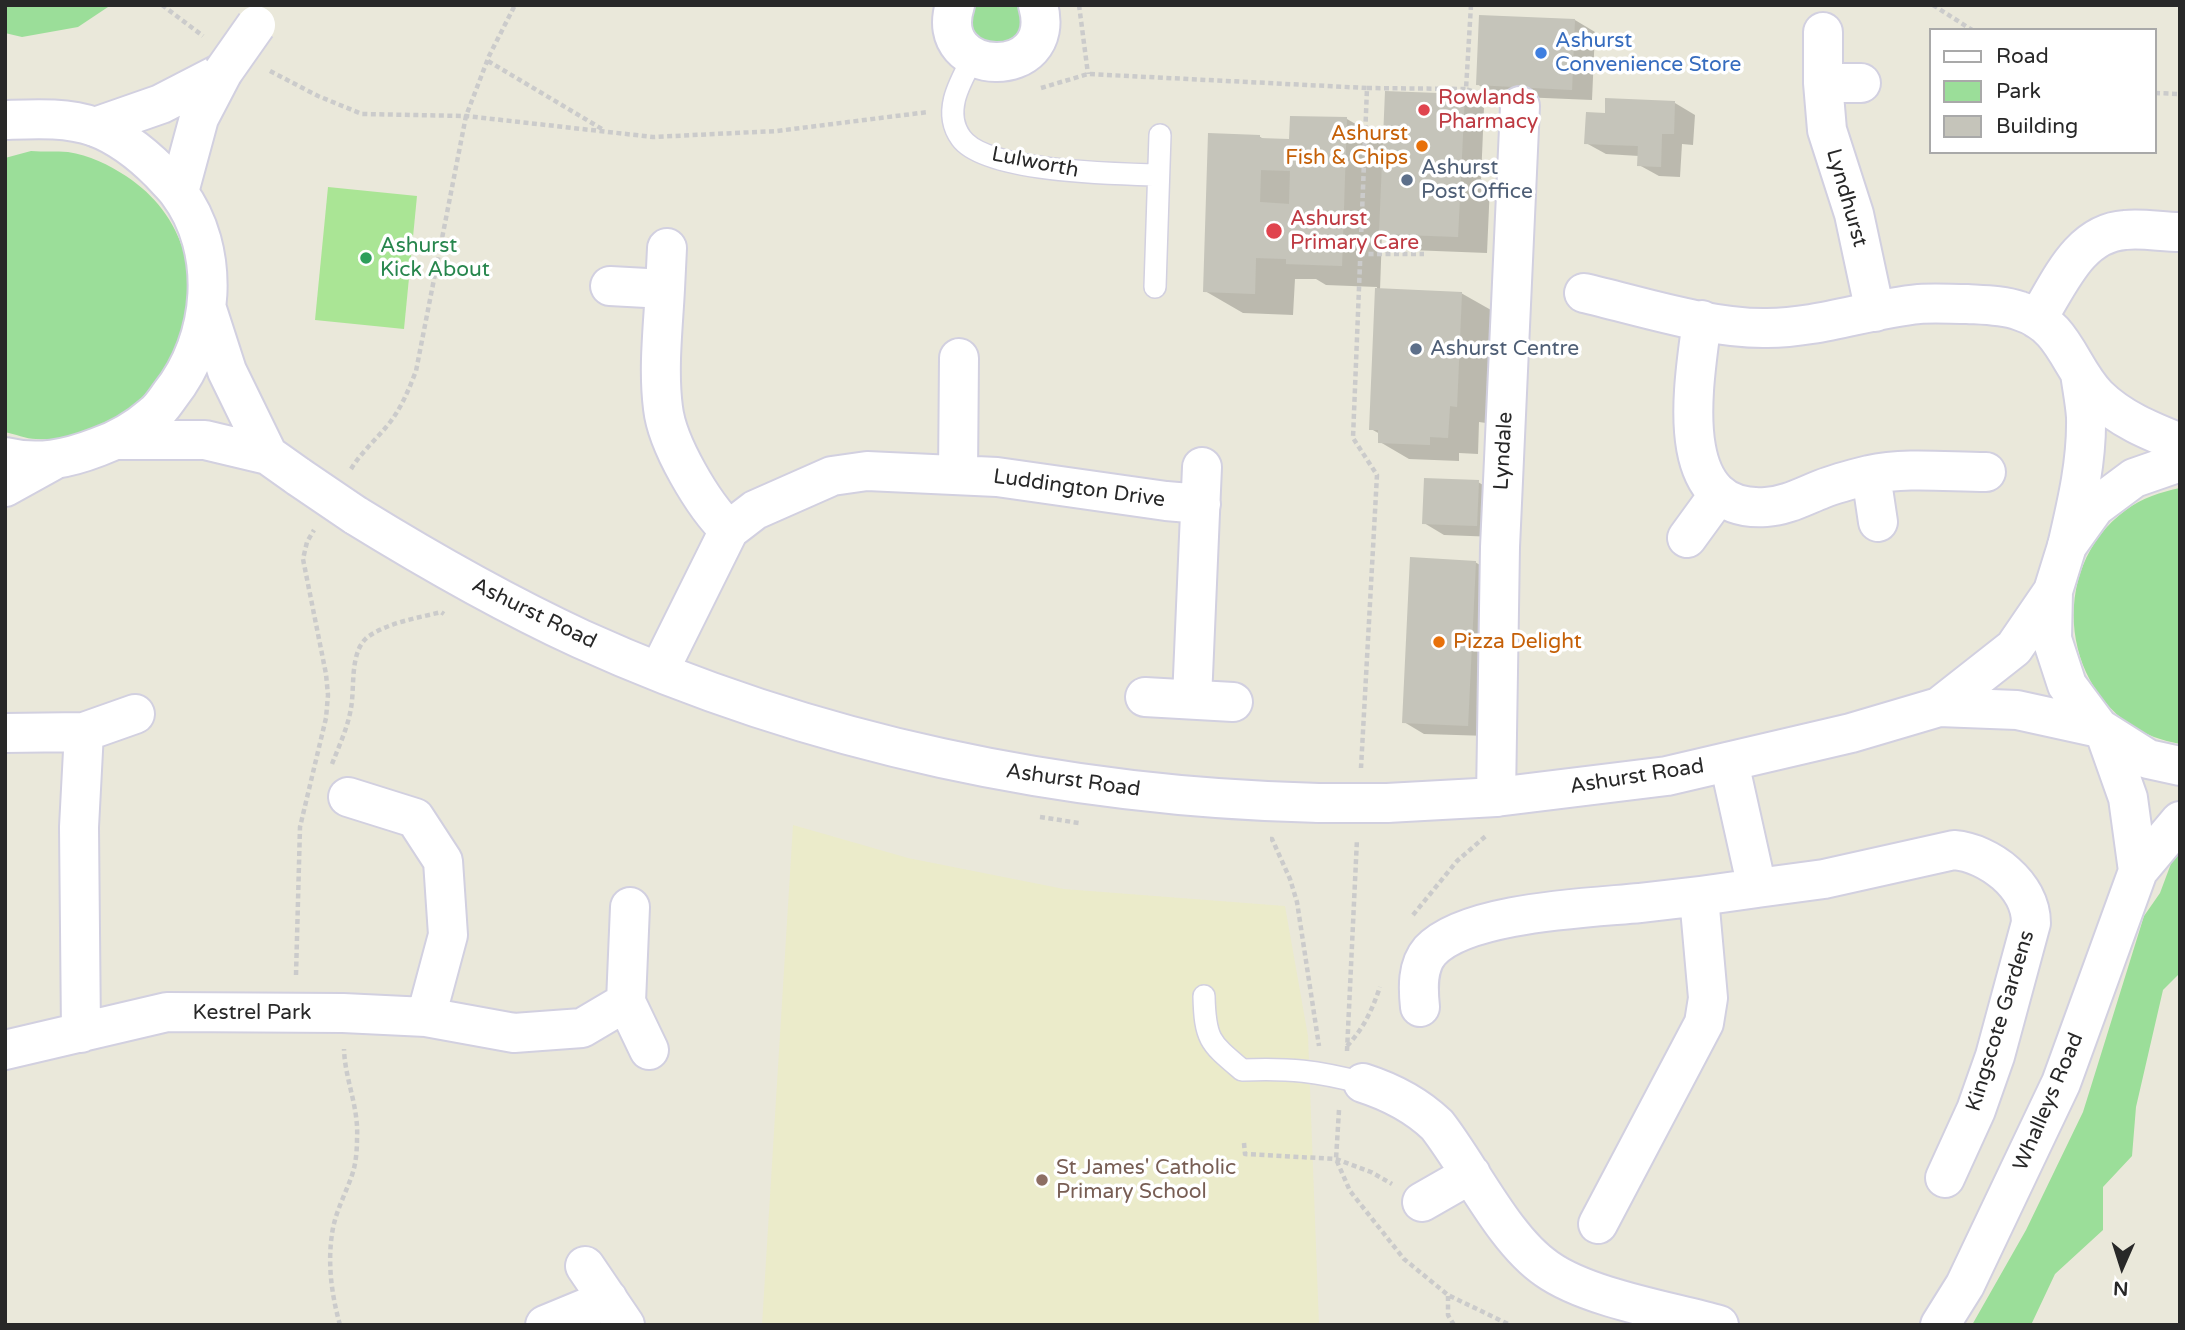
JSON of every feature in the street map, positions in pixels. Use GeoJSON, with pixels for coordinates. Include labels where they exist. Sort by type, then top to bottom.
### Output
{"type":"FeatureCollection","features":[{"type":"Feature","properties":{"kind":"street"},"geometry":{"type":"LineString","coordinates":[[956,5],[953,26],[956,38],[973,58],[1002,64],[1017,59],[1029,50],[1037,37],[1041,22],[1038,5]]}},
{"type":"Feature","properties":{"kind":"street"},"geometry":{"type":"LineString","coordinates":[[178,192],[199,118],[223,72],[261,15]]}},
{"type":"Feature","properties":{"kind":"street","name":"Lyndhurst"},"geometry":{"type":"LineString","coordinates":[[1823,32],[1827,130],[1854,214],[1875,312]]}},
{"type":"Feature","properties":{"kind":"street"},"geometry":{"type":"LineString","coordinates":[[95,127],[161,104],[223,72]]}},
{"type":"Feature","properties":{"kind":"street"},"geometry":{"type":"LineString","coordinates":[[1823,83],[1861,83]]}},
{"type":"Feature","properties":{"kind":"street","name":"Lyndale"},"geometry":{"type":"LineString","coordinates":[[1496,797],[1495,716],[1500,547],[1520,106]]}},
{"type":"Feature","properties":{"kind":"street"},"geometry":{"type":"LineString","coordinates":[[5,120],[50,118],[95,127],[142,154],[178,192],[197,228],[207,268],[207,308],[198,348],[179,384],[155,415],[118,440],[78,455],[52,461],[22,461],[5,457]]}},
{"type":"Feature","properties":{"kind":"street"},"geometry":{"type":"LineString","coordinates":[[2037,319],[2087,244],[2105,234],[2124,230],[2180,232]]}},
{"type":"Feature","properties":{"kind":"street"},"geometry":{"type":"LineString","coordinates":[[667,248],[661,388],[663,412],[683,462],[702,499],[713,515],[729,530]]}},
{"type":"Feature","properties":{"kind":"street"},"geometry":{"type":"LineString","coordinates":[[610,286],[665,289]]}},
{"type":"Feature","properties":{"kind":"street"},"geometry":{"type":"LineString","coordinates":[[1584,293],[1702,320],[1766,328],[1826,322],[1919,304],[1979,305],[2021,311],[2053,332],[2096,395],[2117,412],[2143,427],[2180,443]]}},
{"type":"Feature","properties":{"kind":"street","name":"Ashurst Road"},"geometry":{"type":"LineString","coordinates":[[207,308],[227,371],[268,455]]}},
{"type":"Feature","properties":{"kind":"street"},"geometry":{"type":"LineString","coordinates":[[1702,320],[1692,402],[1693,435],[1700,465],[1708,481],[1732,502],[1750,507],[1783,505],[1824,488],[1871,475],[1911,471],[1986,472]]}},
{"type":"Feature","properties":{"kind":"street"},"geometry":{"type":"LineString","coordinates":[[958,475],[959,358]]}},
{"type":"Feature","properties":{"kind":"street"},"geometry":{"type":"LineString","coordinates":[[2080,373],[2086,415],[2081,488],[2053,591],[2053,639],[2067,685],[2102,731],[2148,759],[2180,766]]}},
{"type":"Feature","properties":{"kind":"street","name":"Ashurst Road"},"geometry":{"type":"LineString","coordinates":[[118,440],[205,440],[268,455],[424,558],[583,640],[659,671],[749,704],[851,736],[928,755],[1079,785],[1254,802],[1387,803],[1496,797],[1667,775],[1851,733],[1939,707],[2017,710],[2102,731]]}},
{"type":"Feature","properties":{"kind":"street"},"geometry":{"type":"LineString","coordinates":[[5,487],[52,461]]}},
{"type":"Feature","properties":{"kind":"street"},"geometry":{"type":"LineString","coordinates":[[2067,546],[2095,507],[2124,485],[2134,478],[2180,463]]}},
{"type":"Feature","properties":{"kind":"street","name":"Luddington Drive"},"geometry":{"type":"LineString","coordinates":[[659,671],[729,530],[755,510],[832,476],[867,471],[997,477],[1166,501],[1201,485],[1192,699]]}},
{"type":"Feature","properties":{"kind":"street"},"geometry":{"type":"LineString","coordinates":[[1871,475],[1878,522]]}},
{"type":"Feature","properties":{"kind":"street"},"geometry":{"type":"LineString","coordinates":[[1687,538],[1720,494]]}},
{"type":"Feature","properties":{"kind":"street","name":"Ashurst Road"},"geometry":{"type":"LineString","coordinates":[[1939,707],[2014,648],[2053,591]]}},
{"type":"Feature","properties":{"kind":"street"},"geometry":{"type":"LineString","coordinates":[[1145,697],[1233,702]]}},
{"type":"Feature","properties":{"kind":"street"},"geometry":{"type":"LineString","coordinates":[[5,733],[84,732],[135,714]]}},
{"type":"Feature","properties":{"kind":"street","name":"Whalleys Road"},"geometry":{"type":"LineString","coordinates":[[2102,731],[2128,798],[2138,871]]}},
{"type":"Feature","properties":{"kind":"street"},"geometry":{"type":"LineString","coordinates":[[81,1033],[79,827],[84,732]]}},
{"type":"Feature","properties":{"kind":"street"},"geometry":{"type":"LineString","coordinates":[[1729,762],[1757,888]]}},
{"type":"Feature","properties":{"kind":"street"},"geometry":{"type":"LineString","coordinates":[[331,783],[415,818],[443,861],[448,935],[426,1017]]}},
{"type":"Feature","properties":{"kind":"street","name":"Whalleys Road"},"geometry":{"type":"LineString","coordinates":[[1940,1325],[1965,1285],[2061,1083],[2138,871],[2180,821]]}},
{"type":"Feature","properties":{"kind":"street","name":"Kingscote Gardens"},"geometry":{"type":"LineString","coordinates":[[1420,1007],[1418,986],[1424,959],[1442,942],[1480,925],[1534,914],[1699,897],[1824,879],[1954,850],[1967,851],[2003,872],[2019,888],[2027,899],[2031,923],[1995,1056],[1976,1110],[1945,1178]]}},
{"type":"Feature","properties":{"kind":"street"},"geometry":{"type":"LineString","coordinates":[[1598,1224],[1704,1023],[1708,998],[1699,897]]}},
{"type":"Feature","properties":{"kind":"street"},"geometry":{"type":"LineString","coordinates":[[630,907],[626,1002],[649,1050]]}},
{"type":"Feature","properties":{"kind":"street","name":"Kestrel Park"},"geometry":{"type":"LineString","coordinates":[[5,1050],[167,1012],[343,1013],[426,1017],[514,1034],[582,1028],[626,1002]]}},
{"type":"Feature","properties":{"kind":"street"},"geometry":{"type":"LineString","coordinates":[[1355,1070],[1422,1111],[1443,1132],[1513,1235],[1546,1269],[1592,1291],[1719,1325]]}},
{"type":"Feature","properties":{"kind":"street"},"geometry":{"type":"LineString","coordinates":[[1406,1193],[1471,1174]]}},
{"type":"Feature","properties":{"kind":"street"},"geometry":{"type":"LineString","coordinates":[[545,1325],[617,1312],[585,1266]]}},
{"type":"Feature","properties":{"kind":"lane","name":"Lulworth"},"geometry":{"type":"LineString","coordinates":[[973,58],[960,81],[953,108],[954,125],[961,139],[972,148],[986,154],[1056,170],[1158,175]]}},
{"type":"Feature","properties":{"kind":"lane"},"geometry":{"type":"LineString","coordinates":[[1155,287],[1160,135]]}},
{"type":"Feature","properties":{"kind":"lane"},"geometry":{"type":"LineString","coordinates":[[1204,996],[1205,1025],[1213,1046],[1242,1070],[1304,1070],[1334,1074],[1355,1070]]}},
{"type":"Feature","properties":{"kind":"path"},"geometry":{"type":"LineString","coordinates":[[162,5],[207,38]]}},
{"type":"Feature","properties":{"kind":"path"},"geometry":{"type":"LineString","coordinates":[[295,1013],[300,827],[326,718],[328,695],[327,674],[303,559],[307,542],[340,505],[358,458],[391,421],[407,395],[416,371],[466,116],[515,5]]}},
{"type":"Feature","properties":{"kind":"path"},"geometry":{"type":"LineString","coordinates":[[1079,5],[1088,74]]}},
{"type":"Feature","properties":{"kind":"path"},"geometry":{"type":"LineString","coordinates":[[1466,89],[1471,5]]}},
{"type":"Feature","properties":{"kind":"path"},"geometry":{"type":"LineString","coordinates":[[1933,5],[1969,28]]}},
{"type":"Feature","properties":{"kind":"path"},"geometry":{"type":"LineString","coordinates":[[488,61],[606,131]]}},
{"type":"Feature","properties":{"kind":"path"},"geometry":{"type":"LineString","coordinates":[[268,70],[318,96],[362,114],[466,116],[653,138],[777,131],[935,111]]}},
{"type":"Feature","properties":{"kind":"path"},"geometry":{"type":"LineString","coordinates":[[1035,89],[1088,74],[1367,88],[1466,89],[1520,106]]}},
{"type":"Feature","properties":{"kind":"path"},"geometry":{"type":"LineString","coordinates":[[1361,756],[1377,475],[1353,438],[1367,88]]}},
{"type":"Feature","properties":{"kind":"path"},"geometry":{"type":"LineString","coordinates":[[2157,93],[2180,94]]}},
{"type":"Feature","properties":{"kind":"path"},"geometry":{"type":"LineString","coordinates":[[1360,254],[1424,254]]}},
{"type":"Feature","properties":{"kind":"path"},"geometry":{"type":"LineString","coordinates":[[308,791],[331,783],[351,708],[358,652],[368,637],[404,621],[441,612],[452,618]]}},
{"type":"Feature","properties":{"kind":"path"},"geometry":{"type":"LineString","coordinates":[[1032,815],[1086,823]]}},
{"type":"Feature","properties":{"kind":"path"},"geometry":{"type":"LineString","coordinates":[[1258,838],[1272,839],[1290,878],[1297,902],[1320,1053]]}},
{"type":"Feature","properties":{"kind":"path"},"geometry":{"type":"LineString","coordinates":[[1355,1070],[1357,838]]}},
{"type":"Feature","properties":{"kind":"path"},"geometry":{"type":"LineString","coordinates":[[340,1325],[334,1306],[330,1264],[334,1227],[354,1170],[358,1137],[354,1095],[344,1065],[343,1013]]}},
{"type":"Feature","properties":{"kind":"path"},"geometry":{"type":"LineString","coordinates":[[1244,1143],[1245,1154],[1336,1159],[1371,1172],[1406,1193]]}},
{"type":"Feature","properties":{"kind":"path"},"geometry":{"type":"LineString","coordinates":[[1448,1295],[1448,1315],[1454,1325]]}},
{"type":"Feature","properties":{"kind":"shaded area","name":"St James' Catholic Primary School"},"geometry":{"type":"Polygon","coordinates":[[[793,825],[908,858],[1064,889],[1285,906],[1308,1036],[1319,1325],[762,1325],[793,825]]]}},
{"type":"Feature","properties":{"kind":"green space"},"geometry":{"type":"Polygon","coordinates":[[[5,5],[111,5],[78,27],[22,37],[5,33],[5,5]]]}},
{"type":"Feature","properties":{"kind":"green space"},"geometry":{"type":"Polygon","coordinates":[[[968,5],[1020,5],[1024,21],[1016,39],[980,45],[965,12],[968,5]]]}},
{"type":"Feature","properties":{"kind":"green space"},"geometry":{"type":"Polygon","coordinates":[[[31,151],[84,155],[126,176],[163,211],[184,252],[189,297],[181,341],[160,381],[128,413],[87,434],[36,439],[5,432],[5,158],[31,151]]]}},
{"type":"Feature","properties":{"kind":"green space","name":"Ashurst Kick About"},"geometry":{"type":"Polygon","coordinates":[[[328,187],[417,196],[404,329],[315,320],[328,187]]]}},
{"type":"Feature","properties":{"kind":"green space"},"geometry":{"type":"Polygon","coordinates":[[[2180,488],[2180,744],[2154,737],[2123,719],[2099,694],[2083,664],[2075,632],[2075,598],[2083,565],[2100,535],[2132,506],[2152,496],[2180,488]]]}},
{"type":"Feature","properties":{"kind":"green space"},"geometry":{"type":"Polygon","coordinates":[[[2180,853],[2180,973],[2163,990],[2136,1107],[2132,1156],[2103,1187],[2103,1230],[2055,1274],[2031,1325],[1972,1325],[2026,1230],[2083,1112],[2144,916],[2160,893],[2172,861],[2180,853]]]}},
{"type":"Feature","properties":{"kind":"building","name":"Ashurst Convenience Store"},"geometry":{"type":"Polygon","coordinates":[[[1479,15],[1575,19],[1572,90],[1476,85],[1479,15]]]}},
{"type":"Feature","properties":{"kind":"building"},"geometry":{"type":"Polygon","coordinates":[[[1385,91],[1465,94],[1458,237],[1379,234],[1385,91]]]}},
{"type":"Feature","properties":{"kind":"building"},"geometry":{"type":"Polygon","coordinates":[[[1605,98],[1675,101],[1674,134],[1662,134],[1661,167],[1637,166],[1638,146],[1584,144],[1586,112],[1605,113],[1605,98]]]}},
{"type":"Feature","properties":{"kind":"building","name":"Ashurst Primary Care"},"geometry":{"type":"Polygon","coordinates":[[[1290,116],[1347,117],[1342,266],[1286,264],[1286,259],[1256,258],[1255,294],[1203,292],[1208,133],[1289,139],[1290,116]],[[1261,170],[1260,202],[1289,204],[1290,171],[1261,170]]]}},
{"type":"Feature","properties":{"kind":"building","name":"Ashurst Centre"},"geometry":{"type":"Polygon","coordinates":[[[1375,288],[1462,292],[1457,407],[1450,406],[1448,438],[1430,437],[1430,445],[1378,443],[1378,430],[1369,430],[1375,288]]]}},
{"type":"Feature","properties":{"kind":"building"},"geometry":{"type":"Polygon","coordinates":[[[1424,478],[1479,480],[1477,526],[1422,524],[1424,478]]]}},
{"type":"Feature","properties":{"kind":"building"},"geometry":{"type":"Polygon","coordinates":[[[1410,557],[1476,561],[1468,726],[1402,723],[1410,557]]]}},
{"type":"Feature","properties":{"kind":"place","name":"Ashurst Convenience Store"},"geometry":{"type":"Point","coordinates":[1541,53]}},
{"type":"Feature","properties":{"kind":"place","name":"Rowlands Pharmacy"},"geometry":{"type":"Point","coordinates":[1424,110]}},
{"type":"Feature","properties":{"kind":"place","name":"Ashurst Fish & Chips"},"geometry":{"type":"Point","coordinates":[1422,146]}},
{"type":"Feature","properties":{"kind":"place","name":"Ashurst Post Office"},"geometry":{"type":"Point","coordinates":[1407,180]}},
{"type":"Feature","properties":{"kind":"place","name":"Ashurst Primary Care"},"geometry":{"type":"Point","coordinates":[1274,231]}},
{"type":"Feature","properties":{"kind":"place","name":"Ashurst Kick About"},"geometry":{"type":"Point","coordinates":[366,258]}},
{"type":"Feature","properties":{"kind":"place","name":"Ashurst Centre"},"geometry":{"type":"Point","coordinates":[1416,349]}},
{"type":"Feature","properties":{"kind":"place","name":"Pizza Delight"},"geometry":{"type":"Point","coordinates":[1439,642]}},
{"type":"Feature","properties":{"kind":"place","name":"St James' Catholic Primary School"},"geometry":{"type":"Point","coordinates":[1042,1180]}}]}
